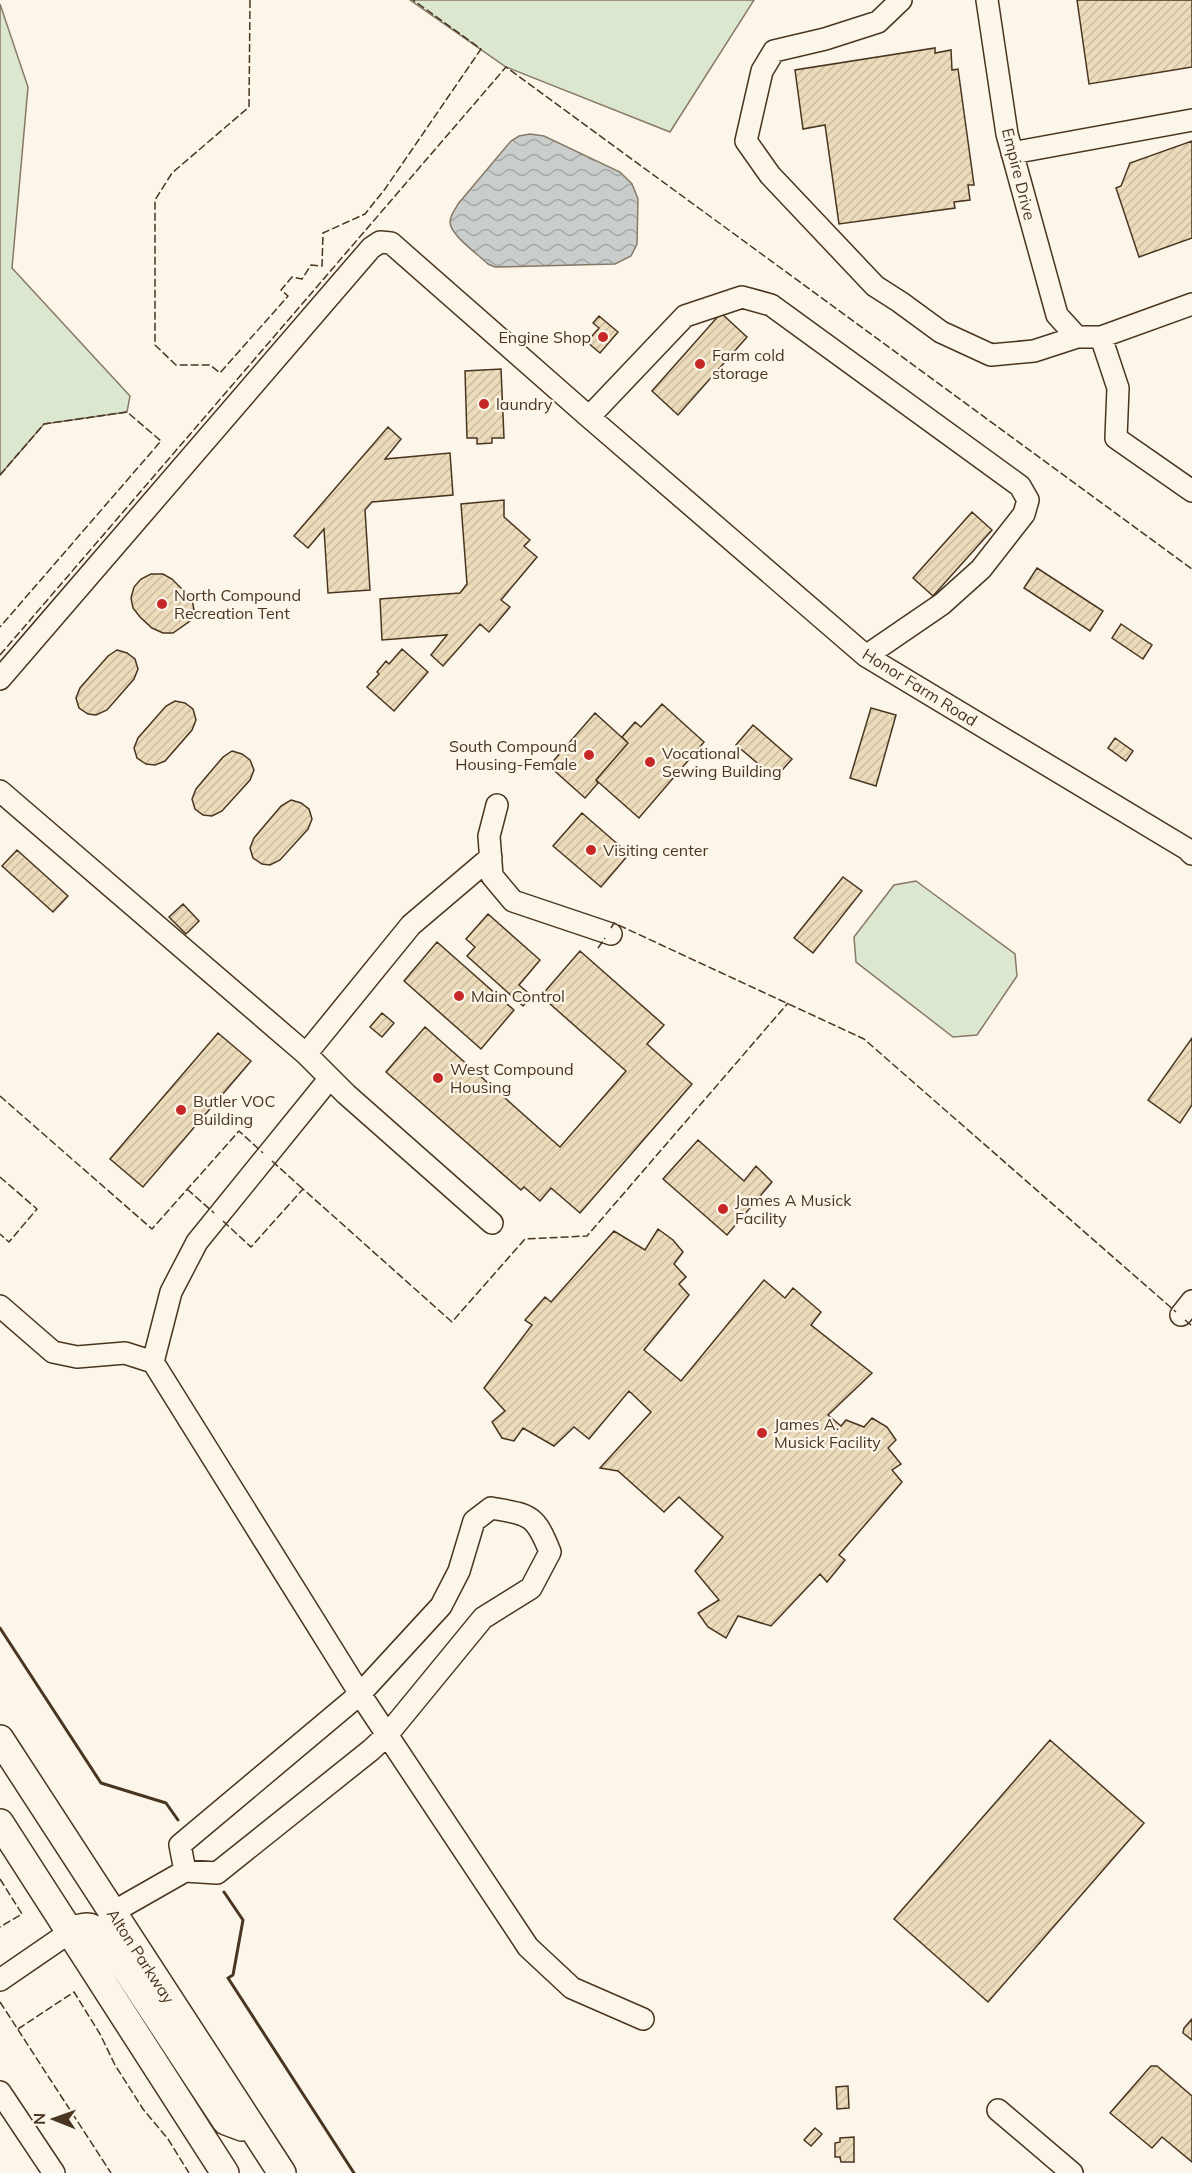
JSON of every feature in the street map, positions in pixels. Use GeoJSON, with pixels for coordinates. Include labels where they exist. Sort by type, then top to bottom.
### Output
{"type":"FeatureCollection","features":[{"type":"Feature","properties":{"kind":"main road","name":"Alton Parkway"},"geometry":{"type":"LineString","coordinates":[[0,1739],[282,2173]]}},
{"type":"Feature","properties":{"kind":"main road"},"geometry":{"type":"LineString","coordinates":[[0,1823],[225,2173]]}},
{"type":"Feature","properties":{"kind":"main road"},"geometry":{"type":"LineString","coordinates":[[70,1932],[80,1927],[88,1927],[95,1929],[106,1940],[226,2121],[242,2127],[251,2125]]}},
{"type":"Feature","properties":{"kind":"street"},"geometry":{"type":"LineString","coordinates":[[901,0],[878,22],[825,39],[774,51],[762,71],[746,141],[770,175],[875,286],[941,333],[991,355],[1034,351],[1077,337],[1101,337],[1192,304]]}},
{"type":"Feature","properties":{"kind":"street","name":"Empire Drive"},"geometry":{"type":"LineString","coordinates":[[987,0],[1007,134],[1012,153],[1057,315],[1077,337]]}},
{"type":"Feature","properties":{"kind":"street"},"geometry":{"type":"LineString","coordinates":[[1012,153],[1192,120]]}},
{"type":"Feature","properties":{"kind":"street","name":"Honor Farm Road"},"geometry":{"type":"LineString","coordinates":[[0,679],[371,248],[381,242],[391,243],[866,656],[1192,854]]}},
{"type":"Feature","properties":{"kind":"street"},"geometry":{"type":"LineString","coordinates":[[589,417],[685,316],[741,297],[771,305],[1020,486],[1028,500],[1024,514],[981,569],[942,604],[866,656]]}},
{"type":"Feature","properties":{"kind":"street"},"geometry":{"type":"LineString","coordinates":[[1101,337],[1118,388],[1116,438],[1192,490]]}},
{"type":"Feature","properties":{"kind":"street"},"geometry":{"type":"LineString","coordinates":[[0,791],[306,1054],[492,1223]]}},
{"type":"Feature","properties":{"kind":"street"},"geometry":{"type":"LineString","coordinates":[[497,805],[489,836],[492,876],[513,902],[611,934]]}},
{"type":"Feature","properties":{"kind":"street"},"geometry":{"type":"LineString","coordinates":[[306,1054],[411,925],[491,857]]}},
{"type":"Feature","properties":{"kind":"street"},"geometry":{"type":"LineString","coordinates":[[153,1362],[171,1292],[196,1242],[330,1078]]}},
{"type":"Feature","properties":{"kind":"street"},"geometry":{"type":"LineString","coordinates":[[0,1306],[52,1352],[77,1357],[125,1353],[153,1362],[360,1694],[528,1947],[572,1988],[643,2019]]}},
{"type":"Feature","properties":{"kind":"street"},"geometry":{"type":"LineString","coordinates":[[113,1912],[185,1871],[217,1873],[371,1750],[387,1735],[483,1618],[531,1588],[550,1552],[541,1528],[525,1514],[491,1508],[474,1521],[459,1571],[441,1606],[360,1694],[180,1845],[185,1871]]}},
{"type":"Feature","properties":{"kind":"street"},"geometry":{"type":"LineString","coordinates":[[0,1980],[70,1932]]}},
{"type":"Feature","properties":{"kind":"street"},"geometry":{"type":"LineString","coordinates":[[0,2092],[54,2173]]}},
{"type":"Feature","properties":{"kind":"street"},"geometry":{"type":"LineString","coordinates":[[998,2110],[1072,2173]]}},
{"type":"Feature","properties":{"kind":"green space"},"geometry":{"type":"Polygon","coordinates":[[[410,0],[754,0],[670,132],[506,67],[410,0]]]}},
{"type":"Feature","properties":{"kind":"green space"},"geometry":{"type":"Polygon","coordinates":[[[0,4],[28,87],[12,268],[130,396],[127,412],[44,424],[0,475],[0,4]]]}},
{"type":"Feature","properties":{"kind":"green space"},"geometry":{"type":"Polygon","coordinates":[[[916,881],[1015,954],[1017,976],[977,1035],[953,1037],[856,962],[854,937],[894,885],[916,881]]]}},
{"type":"Feature","properties":{"kind":"water"},"geometry":{"type":"Polygon","coordinates":[[[530,134],[544,136],[620,172],[632,184],[638,199],[637,244],[631,256],[615,264],[495,267],[488,264],[455,233],[450,219],[458,204],[511,141],[519,136],[530,134]]]}},
{"type":"Feature","properties":{"kind":"building"},"geometry":{"type":"Polygon","coordinates":[[[1077,0],[1192,0],[1192,67],[1089,84],[1077,0]]]}},
{"type":"Feature","properties":{"kind":"building"},"geometry":{"type":"Polygon","coordinates":[[[935,48],[935,53],[951,50],[952,70],[958,69],[974,185],[968,185],[970,200],[954,202],[955,208],[839,224],[825,125],[803,129],[795,70],[935,48]]]}},
{"type":"Feature","properties":{"kind":"building"},"geometry":{"type":"Polygon","coordinates":[[[1192,141],[1192,238],[1139,257],[1116,188],[1121,186],[1130,163],[1192,141]]]}},
{"type":"Feature","properties":{"kind":"building","name":"Farm cold storage"},"geometry":{"type":"Polygon","coordinates":[[[721,313],[747,337],[678,415],[652,391],[721,313]]]}},
{"type":"Feature","properties":{"kind":"building","name":"Engine Shop"},"geometry":{"type":"Polygon","coordinates":[[[599,316],[618,332],[600,353],[587,342],[599,328],[593,323],[599,316]]]}},
{"type":"Feature","properties":{"kind":"building","name":"laundry"},"geometry":{"type":"Polygon","coordinates":[[[501,369],[504,438],[492,438],[492,443],[477,444],[477,438],[467,438],[465,371],[501,369]]]}},
{"type":"Feature","properties":{"kind":"building"},"geometry":{"type":"Polygon","coordinates":[[[388,427],[401,439],[385,459],[450,453],[453,495],[372,502],[365,510],[370,590],[328,593],[324,529],[308,548],[294,536],[388,427]]]}},
{"type":"Feature","properties":{"kind":"building"},"geometry":{"type":"Polygon","coordinates":[[[504,500],[504,517],[530,540],[524,546],[537,557],[501,600],[510,607],[489,632],[480,624],[443,666],[431,655],[447,635],[382,640],[380,599],[460,593],[467,584],[461,504],[504,500]]]}},
{"type":"Feature","properties":{"kind":"building"},"geometry":{"type":"Polygon","coordinates":[[[972,512],[992,530],[933,596],[913,578],[972,512]]]}},
{"type":"Feature","properties":{"kind":"building"},"geometry":{"type":"Polygon","coordinates":[[[1037,568],[1103,611],[1090,631],[1024,588],[1037,568]]]}},
{"type":"Feature","properties":{"kind":"building","name":"North Compound Recreation Tent"},"geometry":{"type":"Polygon","coordinates":[[[151,574],[163,574],[172,579],[192,599],[194,610],[190,621],[173,633],[163,633],[152,628],[133,608],[131,598],[134,587],[141,579],[151,574]]]}},
{"type":"Feature","properties":{"kind":"building"},"geometry":{"type":"Polygon","coordinates":[[[1121,624],[1152,645],[1143,659],[1112,638],[1121,624]]]}},
{"type":"Feature","properties":{"kind":"building"},"geometry":{"type":"Polygon","coordinates":[[[402,649],[428,672],[394,711],[367,687],[379,674],[377,672],[386,661],[389,664],[402,649]]]}},
{"type":"Feature","properties":{"kind":"building"},"geometry":{"type":"Polygon","coordinates":[[[117,650],[135,659],[138,669],[134,679],[107,710],[96,715],[88,714],[79,708],[76,698],[80,688],[108,656],[117,650]]]}},
{"type":"Feature","properties":{"kind":"building"},"geometry":{"type":"Polygon","coordinates":[[[175,701],[185,703],[193,709],[196,720],[192,730],[165,761],[155,765],[146,764],[137,758],[134,748],[138,738],[166,706],[175,701]]]}},
{"type":"Feature","properties":{"kind":"building","name":"Vocational Sewing Building"},"geometry":{"type":"Polygon","coordinates":[[[662,704],[704,742],[639,818],[596,780],[628,743],[622,737],[635,722],[641,727],[662,704]]]}},
{"type":"Feature","properties":{"kind":"building"},"geometry":{"type":"Polygon","coordinates":[[[871,708],[896,715],[876,786],[850,778],[871,708]]]}},
{"type":"Feature","properties":{"kind":"building","name":"South Compound Housing-Female"},"geometry":{"type":"Polygon","coordinates":[[[595,713],[628,743],[596,780],[598,783],[585,798],[549,766],[595,713]]]}},
{"type":"Feature","properties":{"kind":"building"},"geometry":{"type":"Polygon","coordinates":[[[753,725],[792,759],[775,778],[736,745],[753,725]]]}},
{"type":"Feature","properties":{"kind":"building"},"geometry":{"type":"Polygon","coordinates":[[[1115,738],[1133,751],[1126,761],[1108,748],[1115,738]]]}},
{"type":"Feature","properties":{"kind":"building"},"geometry":{"type":"Polygon","coordinates":[[[232,751],[250,760],[254,770],[250,780],[222,811],[212,816],[203,815],[195,809],[192,799],[196,789],[223,757],[232,751]]]}},
{"type":"Feature","properties":{"kind":"building"},"geometry":{"type":"Polygon","coordinates":[[[291,800],[309,809],[312,819],[308,829],[280,860],[270,865],[262,864],[253,858],[250,848],[254,838],[281,806],[291,800]]]}},
{"type":"Feature","properties":{"kind":"building","name":"Visiting center"},"geometry":{"type":"Polygon","coordinates":[[[582,813],[629,854],[601,887],[553,846],[582,813]]]}},
{"type":"Feature","properties":{"kind":"building"},"geometry":{"type":"Polygon","coordinates":[[[17,850],[68,896],[53,912],[2,866],[17,850]]]}},
{"type":"Feature","properties":{"kind":"building"},"geometry":{"type":"Polygon","coordinates":[[[843,877],[862,891],[813,953],[794,938],[843,877]]]}},
{"type":"Feature","properties":{"kind":"building"},"geometry":{"type":"Polygon","coordinates":[[[183,904],[199,921],[186,934],[169,917],[183,904]]]}},
{"type":"Feature","properties":{"kind":"building"},"geometry":{"type":"Polygon","coordinates":[[[488,914],[540,960],[519,985],[532,996],[523,1006],[467,956],[475,947],[466,939],[488,914]]]}},
{"type":"Feature","properties":{"kind":"building","name":"Main Control"},"geometry":{"type":"Polygon","coordinates":[[[437,942],[514,1010],[481,1049],[404,981],[437,942]]]}},
{"type":"Feature","properties":{"kind":"building","name":"West Compound Housing"},"geometry":{"type":"Polygon","coordinates":[[[580,951],[664,1025],[647,1044],[692,1084],[580,1213],[551,1188],[540,1201],[524,1187],[521,1190],[386,1072],[425,1027],[560,1147],[626,1071],[541,996],[580,951]]]}},
{"type":"Feature","properties":{"kind":"building"},"geometry":{"type":"Polygon","coordinates":[[[382,1013],[394,1023],[382,1037],[370,1027],[382,1013]]]}},
{"type":"Feature","properties":{"kind":"building","name":"Butler VOC Building"},"geometry":{"type":"Polygon","coordinates":[[[218,1033],[251,1061],[143,1187],[110,1159],[218,1033]]]}},
{"type":"Feature","properties":{"kind":"building"},"geometry":{"type":"Polygon","coordinates":[[[1192,1038],[1192,1105],[1180,1123],[1148,1100],[1192,1038]]]}},
{"type":"Feature","properties":{"kind":"building","name":"James A Musick Facility"},"geometry":{"type":"Polygon","coordinates":[[[698,1140],[744,1181],[756,1166],[772,1182],[727,1235],[663,1179],[698,1140]]]}},
{"type":"Feature","properties":{"kind":"building","name":"James A. Musick Facility"},"geometry":{"type":"Polygon","coordinates":[[[658,1229],[673,1240],[683,1252],[674,1264],[686,1277],[679,1284],[689,1295],[644,1350],[681,1381],[764,1280],[785,1298],[793,1288],[821,1312],[811,1325],[872,1373],[828,1415],[841,1426],[846,1420],[864,1427],[872,1418],[887,1427],[896,1440],[888,1448],[901,1464],[892,1470],[902,1482],[839,1555],[845,1560],[827,1582],[820,1574],[771,1626],[738,1616],[726,1638],[708,1627],[698,1613],[719,1600],[695,1571],[723,1537],[679,1497],[664,1512],[618,1471],[600,1468],[651,1412],[629,1391],[589,1439],[574,1427],[554,1446],[523,1428],[514,1441],[502,1438],[492,1422],[505,1411],[484,1388],[532,1325],[525,1320],[545,1297],[551,1302],[614,1231],[645,1250],[658,1229]]]}},
{"type":"Feature","properties":{"kind":"building"},"geometry":{"type":"Polygon","coordinates":[[[1050,1740],[1144,1823],[988,2002],[894,1919],[1050,1740]]]}},
{"type":"Feature","properties":{"kind":"building"},"geometry":{"type":"Polygon","coordinates":[[[1192,2019],[1192,2040],[1183,2033],[1184,2028],[1192,2019]]]}},
{"type":"Feature","properties":{"kind":"building"},"geometry":{"type":"Polygon","coordinates":[[[1151,2066],[1157,2066],[1192,2096],[1192,2162],[1162,2137],[1152,2148],[1110,2113],[1151,2066]]]}},
{"type":"Feature","properties":{"kind":"building"},"geometry":{"type":"Polygon","coordinates":[[[848,2086],[849,2108],[837,2109],[836,2087],[848,2086]]]}},
{"type":"Feature","properties":{"kind":"building"},"geometry":{"type":"Polygon","coordinates":[[[815,2128],[822,2134],[811,2146],[804,2140],[815,2128]]]}},
{"type":"Feature","properties":{"kind":"building"},"geometry":{"type":"Polygon","coordinates":[[[854,2137],[854,2162],[841,2162],[840,2157],[835,2157],[835,2143],[840,2142],[840,2138],[854,2137]]]}},
{"type":"Feature","properties":{"kind":"fence"},"geometry":{"type":"LineString","coordinates":[[250,0],[249,107],[172,173],[155,200],[155,345],[176,365],[210,365],[220,373],[288,296],[281,290],[292,277],[302,279],[311,265],[322,266],[323,233],[365,214],[385,189],[481,49],[413,0]]}},
{"type":"Feature","properties":{"kind":"fence"},"geometry":{"type":"LineString","coordinates":[[0,655],[506,67],[1192,569]]}},
{"type":"Feature","properties":{"kind":"fence"},"geometry":{"type":"LineString","coordinates":[[0,475],[44,424],[127,412],[161,441],[0,627]]}},
{"type":"Feature","properties":{"kind":"fence"},"geometry":{"type":"LineString","coordinates":[[611,928],[614,923],[864,1039],[1176,1312]]}},
{"type":"Feature","properties":{"kind":"fence"},"geometry":{"type":"LineString","coordinates":[[598,948],[605,938]]}},
{"type":"Feature","properties":{"kind":"fence"},"geometry":{"type":"LineString","coordinates":[[223,1221],[251,1247],[303,1189],[452,1322],[525,1239],[587,1236],[788,1003]]}},
{"type":"Feature","properties":{"kind":"fence"},"geometry":{"type":"LineString","coordinates":[[0,1096],[152,1229],[239,1131],[263,1153]]}},
{"type":"Feature","properties":{"kind":"fence"},"geometry":{"type":"LineString","coordinates":[[272,1161],[303,1189]]}},
{"type":"Feature","properties":{"kind":"fence"},"geometry":{"type":"LineString","coordinates":[[0,1177],[37,1209],[9,1242],[0,1234]]}},
{"type":"Feature","properties":{"kind":"fence"},"geometry":{"type":"LineString","coordinates":[[187,1189],[214,1213]]}},
{"type":"Feature","properties":{"kind":"fence"},"geometry":{"type":"LineString","coordinates":[[1185,1320],[1192,1326]]}},
{"type":"Feature","properties":{"kind":"fence"},"geometry":{"type":"LineString","coordinates":[[0,1879],[22,1914],[0,1927]]}},
{"type":"Feature","properties":{"kind":"fence"},"geometry":{"type":"LineString","coordinates":[[18,2029],[74,1992],[100,2034],[115,2065],[143,2109],[168,2139],[189,2173]]}},
{"type":"Feature","properties":{"kind":"fence"},"geometry":{"type":"LineString","coordinates":[[0,2002],[111,2173]]}},
{"type":"Feature","properties":{"kind":"wall"},"geometry":{"type":"LineString","coordinates":[[0,1628],[101,1783],[166,1803],[178,1820]]}},
{"type":"Feature","properties":{"kind":"wall"},"geometry":{"type":"LineString","coordinates":[[224,1892],[243,1920],[233,1975],[228,1978],[354,2173]]}},
{"type":"Feature","properties":{"kind":"place","name":"Engine Shop"},"geometry":{"type":"Point","coordinates":[603,337]}},
{"type":"Feature","properties":{"kind":"place","name":"Farm cold storage"},"geometry":{"type":"Point","coordinates":[700,364]}},
{"type":"Feature","properties":{"kind":"place","name":"laundry"},"geometry":{"type":"Point","coordinates":[484,404]}},
{"type":"Feature","properties":{"kind":"place","name":"North Compound Recreation Tent"},"geometry":{"type":"Point","coordinates":[162,604]}},
{"type":"Feature","properties":{"kind":"place","name":"South Compound Housing-Female"},"geometry":{"type":"Point","coordinates":[589,755]}},
{"type":"Feature","properties":{"kind":"place","name":"Vocational Sewing Building"},"geometry":{"type":"Point","coordinates":[650,762]}},
{"type":"Feature","properties":{"kind":"place","name":"Visiting center"},"geometry":{"type":"Point","coordinates":[591,850]}},
{"type":"Feature","properties":{"kind":"place","name":"Main Control"},"geometry":{"type":"Point","coordinates":[459,996]}},
{"type":"Feature","properties":{"kind":"place","name":"West Compound Housing"},"geometry":{"type":"Point","coordinates":[438,1078]}},
{"type":"Feature","properties":{"kind":"place","name":"Butler VOC Building"},"geometry":{"type":"Point","coordinates":[181,1110]}},
{"type":"Feature","properties":{"kind":"place","name":"James A Musick Facility"},"geometry":{"type":"Point","coordinates":[723,1209]}},
{"type":"Feature","properties":{"kind":"place","name":"James A. Musick Facility"},"geometry":{"type":"Point","coordinates":[762,1433]}}]}
